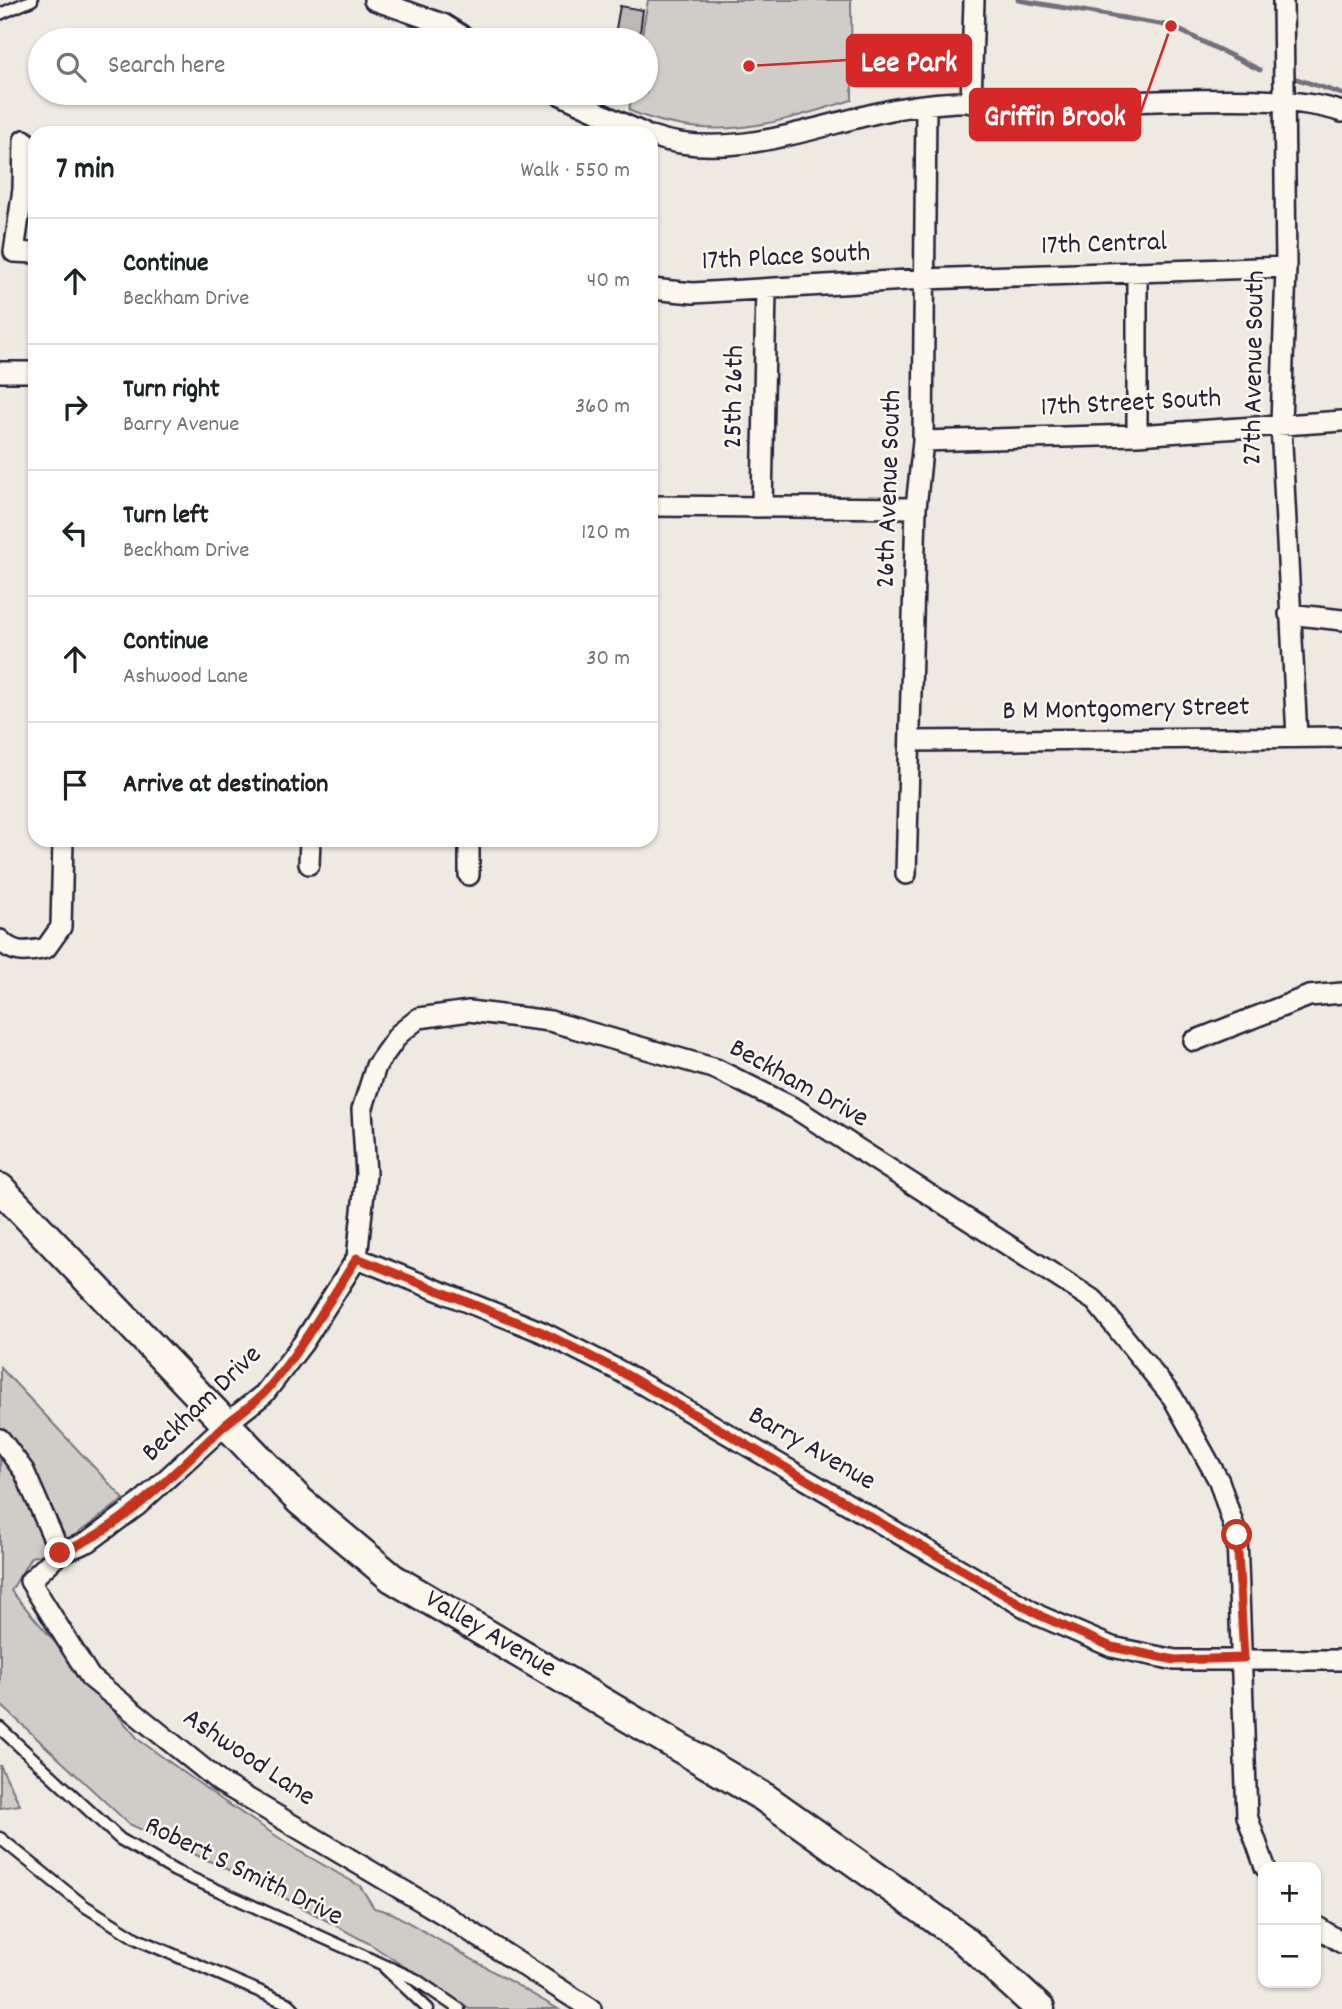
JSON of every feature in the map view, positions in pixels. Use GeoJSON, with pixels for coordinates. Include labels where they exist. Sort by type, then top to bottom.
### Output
{"type":"FeatureCollection","features":[{"type":"Feature","properties":{"kind":"main road","name":"Valley Avenue"},"geometry":{"type":"LineString","coordinates":[[0,1188],[300,1501],[392,1578],[765,1798],[962,1938],[1040,2009]]}},
{"type":"Feature","properties":{"kind":"street"},"geometry":{"type":"LineString","coordinates":[[374,0],[450,28]]}},
{"type":"Feature","properties":{"kind":"street"},"geometry":{"type":"LineString","coordinates":[[971,103],[974,0]]}},
{"type":"Feature","properties":{"kind":"street","name":"27th Avenue South"},"geometry":{"type":"LineString","coordinates":[[1283,0],[1282,102],[1286,267],[1281,425],[1297,737]]}},
{"type":"Feature","properties":{"kind":"street"},"geometry":{"type":"LineString","coordinates":[[658,137],[698,144],[755,142],[902,108],[971,103],[1282,102],[1342,112]]}},
{"type":"Feature","properties":{"kind":"street"},"geometry":{"type":"LineString","coordinates":[[579,105],[615,126]]}},
{"type":"Feature","properties":{"kind":"street","name":"26th Avenue South"},"geometry":{"type":"LineString","coordinates":[[906,874],[915,508],[923,440],[926,106]]}},
{"type":"Feature","properties":{"kind":"street"},"geometry":{"type":"LineString","coordinates":[[24,140],[23,189],[14,252],[28,253]]}},
{"type":"Feature","properties":{"kind":"street","name":"17th Central"},"geometry":{"type":"LineString","coordinates":[[924,279],[1286,267]]}},
{"type":"Feature","properties":{"kind":"street"},"geometry":{"type":"LineString","coordinates":[[1137,273],[1137,435]]}},
{"type":"Feature","properties":{"kind":"street","name":"17th Place South"},"geometry":{"type":"LineString","coordinates":[[658,290],[693,293],[924,279]]}},
{"type":"Feature","properties":{"kind":"street","name":"25th 26th"},"geometry":{"type":"LineString","coordinates":[[762,507],[766,289]]}},
{"type":"Feature","properties":{"kind":"street"},"geometry":{"type":"LineString","coordinates":[[0,372],[28,372]]}},
{"type":"Feature","properties":{"kind":"street","name":"17th Street South"},"geometry":{"type":"LineString","coordinates":[[923,440],[1137,435],[1342,421]]}},
{"type":"Feature","properties":{"kind":"street"},"geometry":{"type":"LineString","coordinates":[[658,506],[915,508]]}},
{"type":"Feature","properties":{"kind":"street"},"geometry":{"type":"LineString","coordinates":[[1289,614],[1342,620]]}},
{"type":"Feature","properties":{"kind":"street","name":"B M Montgomery Street"},"geometry":{"type":"LineString","coordinates":[[911,741],[1342,737]]}},
{"type":"Feature","properties":{"kind":"street"},"geometry":{"type":"LineString","coordinates":[[0,940],[9,950],[24,952],[46,948],[61,927],[63,847]]}},
{"type":"Feature","properties":{"kind":"street"},"geometry":{"type":"LineString","coordinates":[[309,864],[310,847]]}},
{"type":"Feature","properties":{"kind":"street"},"geometry":{"type":"LineString","coordinates":[[469,847],[470,875]]}},
{"type":"Feature","properties":{"kind":"street"},"geometry":{"type":"LineString","coordinates":[[1194,1041],[1309,996],[1342,993]]}},
{"type":"Feature","properties":{"kind":"street","name":"Beckham Drive"},"geometry":{"type":"LineString","coordinates":[[138,1506],[226,1424],[264,1394],[303,1343],[357,1258],[366,1174],[362,1110],[376,1066],[399,1034],[419,1018],[469,1011],[550,1021],[716,1069],[796,1109],[1095,1301],[1173,1398],[1219,1481],[1237,1535],[1244,1658],[1247,1816],[1263,1862]]}},
{"type":"Feature","properties":{"kind":"street","name":"Barry Avenue"},"geometry":{"type":"LineString","coordinates":[[357,1258],[542,1332],[618,1370],[1041,1616],[1112,1647],[1175,1660],[1342,1660]]}},
{"type":"Feature","properties":{"kind":"street"},"geometry":{"type":"LineString","coordinates":[[0,1439],[24,1471],[60,1553]]}},
{"type":"Feature","properties":{"kind":"street","name":"Ashwood Lane"},"geometry":{"type":"LineString","coordinates":[[138,1506],[88,1542],[60,1553],[30,1581],[90,1678],[220,1782],[443,1914],[591,2009]]}},
{"type":"Feature","properties":{"kind":"street"},"geometry":{"type":"LineString","coordinates":[[1321,1929],[1342,1943]]}},
{"type":"Feature","properties":{"kind":"lane"},"geometry":{"type":"LineString","coordinates":[[0,14],[32,0]]}},
{"type":"Feature","properties":{"kind":"lane","name":"Robert S Smith Drive"},"geometry":{"type":"LineString","coordinates":[[0,1728],[120,1839],[175,1871],[415,1979],[459,2009]]}},
{"type":"Feature","properties":{"kind":"lane"},"geometry":{"type":"LineString","coordinates":[[0,1838],[83,1905],[137,1939],[289,2004],[294,2009]]}},
{"type":"Feature","properties":{"kind":"lane","name":"Robert S Smith Drive"},"geometry":{"type":"LineString","coordinates":[[380,1963],[428,2009]]}},
{"type":"Feature","properties":{"kind":"shaded area"},"geometry":{"type":"Polygon","coordinates":[[[648,0],[851,0],[852,100],[770,123],[743,127],[717,129],[662,122],[629,110],[630,105],[658,105],[658,28],[643,28],[648,0]]]}},
{"type":"Feature","properties":{"kind":"shaded area"},"geometry":{"type":"Polygon","coordinates":[[[0,1367],[124,1499],[53,1552],[31,1557],[11,1591],[139,1740],[299,1851],[360,1886],[374,1908],[392,1913],[558,2009],[469,2009],[370,1944],[257,1883],[129,1824],[0,1704],[0,1367]]]}},
{"type":"Feature","properties":{"kind":"shaded area"},"geometry":{"type":"Polygon","coordinates":[[[0,1765],[20,1805],[0,1808],[0,1765]]]}},
{"type":"Feature","properties":{"kind":"building"},"geometry":{"type":"Polygon","coordinates":[[[620,6],[643,10],[641,28],[616,28],[620,6]]]}},
{"type":"Feature","properties":{"kind":"waterway"},"geometry":{"type":"LineString","coordinates":[[1018,0],[1171,26],[1260,70]]}},
{"type":"Feature","properties":{"kind":"waterway"},"geometry":{"type":"LineString","coordinates":[[1297,79],[1342,94]]}},
{"type":"Feature","properties":{"kind":"place","name":"Griffin Brook"},"geometry":{"type":"Point","coordinates":[1171,26]}},
{"type":"Feature","properties":{"kind":"place","name":"Lee Park"},"geometry":{"type":"Point","coordinates":[749,66]}},
{"type":"Feature","properties":{"kind":"route"},"geometry":{"type":"LineString","coordinates":[[60,1553],[88,1542],[138,1506],[226,1424],[264,1394],[303,1343],[357,1258],[542,1332],[618,1370],[1041,1616],[1112,1647],[1175,1660],[1244,1658],[1237,1535]]}}]}
